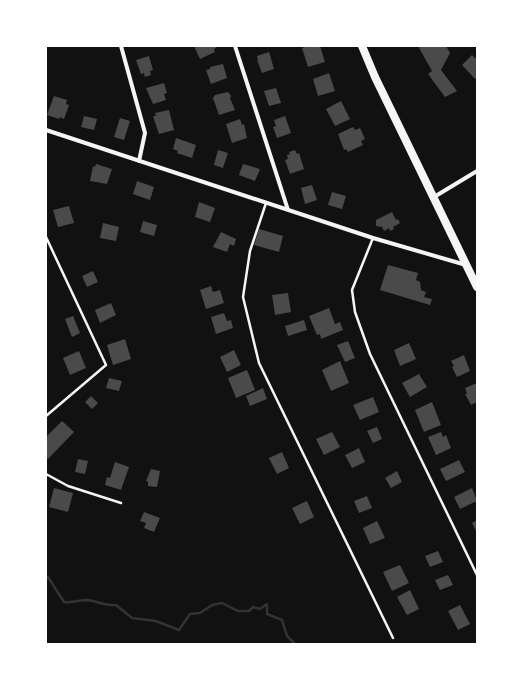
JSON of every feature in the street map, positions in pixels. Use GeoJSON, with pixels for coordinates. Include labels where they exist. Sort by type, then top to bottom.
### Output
{"type":"FeatureCollection","features":[{"type":"Feature","properties":{"kind":"main road"},"geometry":{"type":"LineString","coordinates":[[362,46],[466,265],[476,282]]}},
{"type":"Feature","properties":{"kind":"street"},"geometry":{"type":"LineString","coordinates":[[121,46],[145,133],[139,161]]}},
{"type":"Feature","properties":{"kind":"street"},"geometry":{"type":"LineString","coordinates":[[235,46],[288,210]]}},
{"type":"Feature","properties":{"kind":"street"},"geometry":{"type":"LineString","coordinates":[[46,130],[373,238],[466,265]]}},
{"type":"Feature","properties":{"kind":"street"},"geometry":{"type":"LineString","coordinates":[[434,197],[477,171]]}},
{"type":"Feature","properties":{"kind":"lane"},"geometry":{"type":"LineString","coordinates":[[266,202],[250,251],[243,297],[259,363],[393,638]]}},
{"type":"Feature","properties":{"kind":"lane"},"geometry":{"type":"LineString","coordinates":[[46,237],[106,365],[46,416]]}},
{"type":"Feature","properties":{"kind":"lane"},"geometry":{"type":"LineString","coordinates":[[373,238],[352,290],[355,312],[370,354],[477,575]]}},
{"type":"Feature","properties":{"kind":"lane"},"geometry":{"type":"LineString","coordinates":[[46,474],[68,486],[121,503]]}},
{"type":"Feature","properties":{"kind":"building"},"geometry":{"type":"Polygon","coordinates":[[[194,46],[216,46],[216,48],[214,49],[215,52],[200,59],[194,46]]]}},
{"type":"Feature","properties":{"kind":"building"},"geometry":{"type":"Polygon","coordinates":[[[308,46],[320,46],[325,62],[308,67],[302,48],[308,46]]]}},
{"type":"Feature","properties":{"kind":"building"},"geometry":{"type":"Polygon","coordinates":[[[418,46],[446,46],[450,53],[441,70],[457,91],[445,97],[428,74],[432,71],[418,46]]]}},
{"type":"Feature","properties":{"kind":"building"},"geometry":{"type":"Polygon","coordinates":[[[269,52],[274,69],[262,73],[257,56],[269,52]]]}},
{"type":"Feature","properties":{"kind":"building"},"geometry":{"type":"Polygon","coordinates":[[[472,55],[477,60],[477,77],[475,79],[462,65],[472,55]]]}},
{"type":"Feature","properties":{"kind":"building"},"geometry":{"type":"Polygon","coordinates":[[[149,56],[153,70],[150,71],[151,75],[145,77],[144,73],[141,74],[136,60],[149,56]]]}},
{"type":"Feature","properties":{"kind":"building"},"geometry":{"type":"Polygon","coordinates":[[[223,64],[227,78],[211,84],[206,70],[210,69],[210,67],[223,64]]]}},
{"type":"Feature","properties":{"kind":"building"},"geometry":{"type":"Polygon","coordinates":[[[329,73],[335,91],[318,96],[313,79],[329,73]]]}},
{"type":"Feature","properties":{"kind":"building"},"geometry":{"type":"Polygon","coordinates":[[[164,83],[167,93],[164,94],[166,100],[153,104],[146,88],[164,83]]]}},
{"type":"Feature","properties":{"kind":"building"},"geometry":{"type":"Polygon","coordinates":[[[276,88],[281,103],[269,106],[264,91],[276,88]]]}},
{"type":"Feature","properties":{"kind":"building"},"geometry":{"type":"Polygon","coordinates":[[[228,92],[231,96],[230,98],[235,110],[219,115],[213,98],[215,95],[228,92]]]}},
{"type":"Feature","properties":{"kind":"building"},"geometry":{"type":"Polygon","coordinates":[[[54,96],[67,100],[66,104],[69,105],[64,119],[47,115],[54,96]]]}},
{"type":"Feature","properties":{"kind":"building"},"geometry":{"type":"Polygon","coordinates":[[[341,101],[350,119],[335,126],[326,109],[341,101]]]}},
{"type":"Feature","properties":{"kind":"building"},"geometry":{"type":"Polygon","coordinates":[[[169,110],[174,130],[159,134],[153,116],[156,116],[155,113],[169,110]]]}},
{"type":"Feature","properties":{"kind":"building"},"geometry":{"type":"Polygon","coordinates":[[[84,116],[97,119],[94,130],[81,127],[84,116]]]}},
{"type":"Feature","properties":{"kind":"building"},"geometry":{"type":"Polygon","coordinates":[[[285,116],[291,133],[277,138],[273,127],[276,126],[274,120],[285,116]]]}},
{"type":"Feature","properties":{"kind":"building"},"geometry":{"type":"Polygon","coordinates":[[[120,118],[130,121],[124,140],[114,137],[120,118]]]}},
{"type":"Feature","properties":{"kind":"building"},"geometry":{"type":"Polygon","coordinates":[[[240,119],[242,125],[244,124],[247,138],[232,143],[226,124],[240,119]]]}},
{"type":"Feature","properties":{"kind":"building"},"geometry":{"type":"Polygon","coordinates":[[[353,127],[355,130],[360,128],[365,139],[361,141],[363,145],[348,152],[346,149],[344,150],[338,134],[353,127]]]}},
{"type":"Feature","properties":{"kind":"building"},"geometry":{"type":"Polygon","coordinates":[[[176,138],[196,145],[192,158],[177,153],[178,151],[173,149],[176,138]]]}},
{"type":"Feature","properties":{"kind":"building"},"geometry":{"type":"Polygon","coordinates":[[[218,150],[228,153],[223,168],[214,165],[218,150]]]}},
{"type":"Feature","properties":{"kind":"building"},"geometry":{"type":"Polygon","coordinates":[[[295,150],[297,154],[299,153],[304,169],[290,174],[285,160],[288,159],[287,155],[290,154],[289,152],[295,150]]]}},
{"type":"Feature","properties":{"kind":"building"},"geometry":{"type":"Polygon","coordinates":[[[96,164],[112,169],[107,184],[90,181],[93,166],[95,167],[96,164]]]}},
{"type":"Feature","properties":{"kind":"building"},"geometry":{"type":"Polygon","coordinates":[[[243,164],[260,169],[255,181],[239,175],[243,164]]]}},
{"type":"Feature","properties":{"kind":"building"},"geometry":{"type":"Polygon","coordinates":[[[137,181],[154,187],[150,200],[133,194],[137,181]]]}},
{"type":"Feature","properties":{"kind":"building"},"geometry":{"type":"Polygon","coordinates":[[[312,185],[317,200],[305,204],[301,188],[312,185]]]}},
{"type":"Feature","properties":{"kind":"building"},"geometry":{"type":"Polygon","coordinates":[[[332,192],[346,196],[342,209],[328,205],[332,192]]]}},
{"type":"Feature","properties":{"kind":"building"},"geometry":{"type":"Polygon","coordinates":[[[199,202],[215,208],[210,222],[195,217],[199,202]]]}},
{"type":"Feature","properties":{"kind":"building"},"geometry":{"type":"Polygon","coordinates":[[[69,206],[74,223],[58,227],[53,210],[69,206]]]}},
{"type":"Feature","properties":{"kind":"building"},"geometry":{"type":"Polygon","coordinates":[[[392,212],[396,220],[398,219],[400,223],[393,227],[394,229],[390,231],[389,228],[384,231],[382,227],[376,226],[376,220],[392,212]]]}},
{"type":"Feature","properties":{"kind":"building"},"geometry":{"type":"Polygon","coordinates":[[[143,221],[157,225],[154,236],[140,232],[143,221]]]}},
{"type":"Feature","properties":{"kind":"building"},"geometry":{"type":"Polygon","coordinates":[[[103,223],[119,227],[116,241],[100,238],[103,223]]]}},
{"type":"Feature","properties":{"kind":"building"},"geometry":{"type":"Polygon","coordinates":[[[259,229],[283,236],[279,252],[254,245],[259,229]]]}},
{"type":"Feature","properties":{"kind":"building"},"geometry":{"type":"Polygon","coordinates":[[[221,232],[236,239],[234,246],[230,244],[227,252],[213,247],[221,232]]]}},
{"type":"Feature","properties":{"kind":"building"},"geometry":{"type":"Polygon","coordinates":[[[388,265],[418,273],[416,280],[420,282],[421,290],[426,292],[424,297],[432,299],[430,305],[380,290],[388,265]]]}},
{"type":"Feature","properties":{"kind":"building"},"geometry":{"type":"Polygon","coordinates":[[[93,271],[98,282],[87,287],[82,276],[93,271]]]}},
{"type":"Feature","properties":{"kind":"building"},"geometry":{"type":"Polygon","coordinates":[[[211,286],[213,292],[220,290],[224,303],[206,309],[200,290],[211,286]]]}},
{"type":"Feature","properties":{"kind":"building"},"geometry":{"type":"Polygon","coordinates":[[[288,293],[291,312],[275,315],[272,295],[288,293]]]}},
{"type":"Feature","properties":{"kind":"building"},"geometry":{"type":"Polygon","coordinates":[[[111,303],[116,315],[100,323],[95,310],[111,303]]]}},
{"type":"Feature","properties":{"kind":"building"},"geometry":{"type":"Polygon","coordinates":[[[329,308],[335,324],[340,322],[343,330],[321,339],[320,334],[317,335],[309,316],[329,308]]]}},
{"type":"Feature","properties":{"kind":"building"},"geometry":{"type":"Polygon","coordinates":[[[224,313],[227,321],[231,320],[233,328],[216,334],[211,317],[224,313]]]}},
{"type":"Feature","properties":{"kind":"building"},"geometry":{"type":"Polygon","coordinates":[[[73,316],[80,333],[72,337],[65,319],[73,316]]]}},
{"type":"Feature","properties":{"kind":"building"},"geometry":{"type":"Polygon","coordinates":[[[304,320],[307,330],[288,336],[285,326],[304,320]]]}},
{"type":"Feature","properties":{"kind":"building"},"geometry":{"type":"Polygon","coordinates":[[[125,339],[131,359],[113,365],[107,345],[125,339]]]}},
{"type":"Feature","properties":{"kind":"building"},"geometry":{"type":"Polygon","coordinates":[[[348,341],[355,358],[345,362],[337,345],[348,341]]]}},
{"type":"Feature","properties":{"kind":"building"},"geometry":{"type":"Polygon","coordinates":[[[409,343],[416,359],[400,366],[394,350],[409,343]]]}},
{"type":"Feature","properties":{"kind":"building"},"geometry":{"type":"Polygon","coordinates":[[[234,350],[241,365],[227,372],[220,357],[234,350]]]}},
{"type":"Feature","properties":{"kind":"building"},"geometry":{"type":"Polygon","coordinates":[[[79,351],[86,368],[70,375],[63,358],[79,351]]]}},
{"type":"Feature","properties":{"kind":"building"},"geometry":{"type":"Polygon","coordinates":[[[464,355],[470,371],[457,377],[451,361],[464,355]]]}},
{"type":"Feature","properties":{"kind":"building"},"geometry":{"type":"Polygon","coordinates":[[[340,361],[349,383],[331,391],[322,370],[340,361]]]}},
{"type":"Feature","properties":{"kind":"building"},"geometry":{"type":"Polygon","coordinates":[[[247,370],[255,390],[236,398],[228,378],[247,370]]]}},
{"type":"Feature","properties":{"kind":"building"},"geometry":{"type":"Polygon","coordinates":[[[419,374],[427,387],[410,397],[402,383],[419,374]]]}},
{"type":"Feature","properties":{"kind":"building"},"geometry":{"type":"Polygon","coordinates":[[[109,378],[122,381],[119,391],[106,388],[109,378]]]}},
{"type":"Feature","properties":{"kind":"building"},"geometry":{"type":"Polygon","coordinates":[[[477,383],[477,402],[471,405],[465,394],[467,394],[465,388],[477,383]]]}},
{"type":"Feature","properties":{"kind":"building"},"geometry":{"type":"Polygon","coordinates":[[[263,388],[267,399],[250,406],[246,396],[263,388]]]}},
{"type":"Feature","properties":{"kind":"building"},"geometry":{"type":"Polygon","coordinates":[[[91,396],[98,403],[92,409],[85,402],[91,396]]]}},
{"type":"Feature","properties":{"kind":"building"},"geometry":{"type":"Polygon","coordinates":[[[373,397],[379,412],[360,420],[353,405],[373,397]]]}},
{"type":"Feature","properties":{"kind":"building"},"geometry":{"type":"Polygon","coordinates":[[[432,402],[441,425],[424,432],[415,410],[432,402]]]}},
{"type":"Feature","properties":{"kind":"building"},"geometry":{"type":"Polygon","coordinates":[[[62,421],[74,432],[48,459],[46,457],[46,437],[62,421]]]}},
{"type":"Feature","properties":{"kind":"building"},"geometry":{"type":"Polygon","coordinates":[[[377,427],[382,439],[373,443],[367,431],[377,427]]]}},
{"type":"Feature","properties":{"kind":"building"},"geometry":{"type":"Polygon","coordinates":[[[332,432],[340,447],[324,455],[316,439],[332,432]]]}},
{"type":"Feature","properties":{"kind":"building"},"geometry":{"type":"Polygon","coordinates":[[[441,432],[443,437],[446,435],[451,448],[436,455],[428,437],[441,432]]]}},
{"type":"Feature","properties":{"kind":"building"},"geometry":{"type":"Polygon","coordinates":[[[359,448],[365,462],[352,468],[345,455],[359,448]]]}},
{"type":"Feature","properties":{"kind":"building"},"geometry":{"type":"Polygon","coordinates":[[[282,452],[289,468],[277,474],[269,458],[282,452]]]}},
{"type":"Feature","properties":{"kind":"building"},"geometry":{"type":"Polygon","coordinates":[[[78,459],[88,461],[85,474],[75,472],[78,459]]]}},
{"type":"Feature","properties":{"kind":"building"},"geometry":{"type":"Polygon","coordinates":[[[459,460],[465,472],[446,481],[440,469],[459,460]]]}},
{"type":"Feature","properties":{"kind":"building"},"geometry":{"type":"Polygon","coordinates":[[[115,462],[129,467],[121,490],[105,485],[107,477],[110,478],[115,462]]]}},
{"type":"Feature","properties":{"kind":"building"},"geometry":{"type":"Polygon","coordinates":[[[151,469],[160,471],[157,487],[148,486],[148,482],[146,481],[151,469]]]}},
{"type":"Feature","properties":{"kind":"building"},"geometry":{"type":"Polygon","coordinates":[[[397,471],[402,482],[391,488],[385,478],[397,471]]]}},
{"type":"Feature","properties":{"kind":"building"},"geometry":{"type":"Polygon","coordinates":[[[54,488],[73,493],[68,512],[49,507],[54,488]]]}},
{"type":"Feature","properties":{"kind":"building"},"geometry":{"type":"Polygon","coordinates":[[[472,488],[477,501],[460,509],[454,497],[472,488]]]}},
{"type":"Feature","properties":{"kind":"building"},"geometry":{"type":"Polygon","coordinates":[[[367,496],[372,508],[359,513],[354,501],[367,496]]]}},
{"type":"Feature","properties":{"kind":"building"},"geometry":{"type":"Polygon","coordinates":[[[307,501],[314,517],[300,524],[292,508],[307,501]]]}},
{"type":"Feature","properties":{"kind":"building"},"geometry":{"type":"Polygon","coordinates":[[[144,512],[160,518],[154,532],[144,528],[146,523],[140,521],[144,512]]]}},
{"type":"Feature","properties":{"kind":"building"},"geometry":{"type":"Polygon","coordinates":[[[477,520],[477,533],[472,523],[477,520]]]}},
{"type":"Feature","properties":{"kind":"building"},"geometry":{"type":"Polygon","coordinates":[[[377,521],[385,538],[370,544],[363,528],[377,521]]]}},
{"type":"Feature","properties":{"kind":"building"},"geometry":{"type":"Polygon","coordinates":[[[438,551],[443,562],[430,567],[425,556],[438,551]]]}},
{"type":"Feature","properties":{"kind":"building"},"geometry":{"type":"Polygon","coordinates":[[[400,565],[409,583],[392,591],[383,572],[400,565]]]}},
{"type":"Feature","properties":{"kind":"building"},"geometry":{"type":"Polygon","coordinates":[[[448,575],[453,585],[440,590],[435,580],[448,575]]]}},
{"type":"Feature","properties":{"kind":"building"},"geometry":{"type":"Polygon","coordinates":[[[410,590],[419,609],[407,615],[397,597],[410,590]]]}},
{"type":"Feature","properties":{"kind":"building"},"geometry":{"type":"Polygon","coordinates":[[[460,605],[470,624],[458,630],[448,611],[460,605]]]}},
{"type":"Feature","properties":{"kind":"waterway"},"geometry":{"type":"LineString","coordinates":[[46,578],[48,577],[64,602],[87,600],[108,605],[116,605],[132,618],[156,621],[179,630],[190,614],[200,613],[212,605],[222,603],[238,611],[249,611],[253,607],[260,609],[267,604],[267,614],[282,620],[287,636],[295,644]]}}]}
